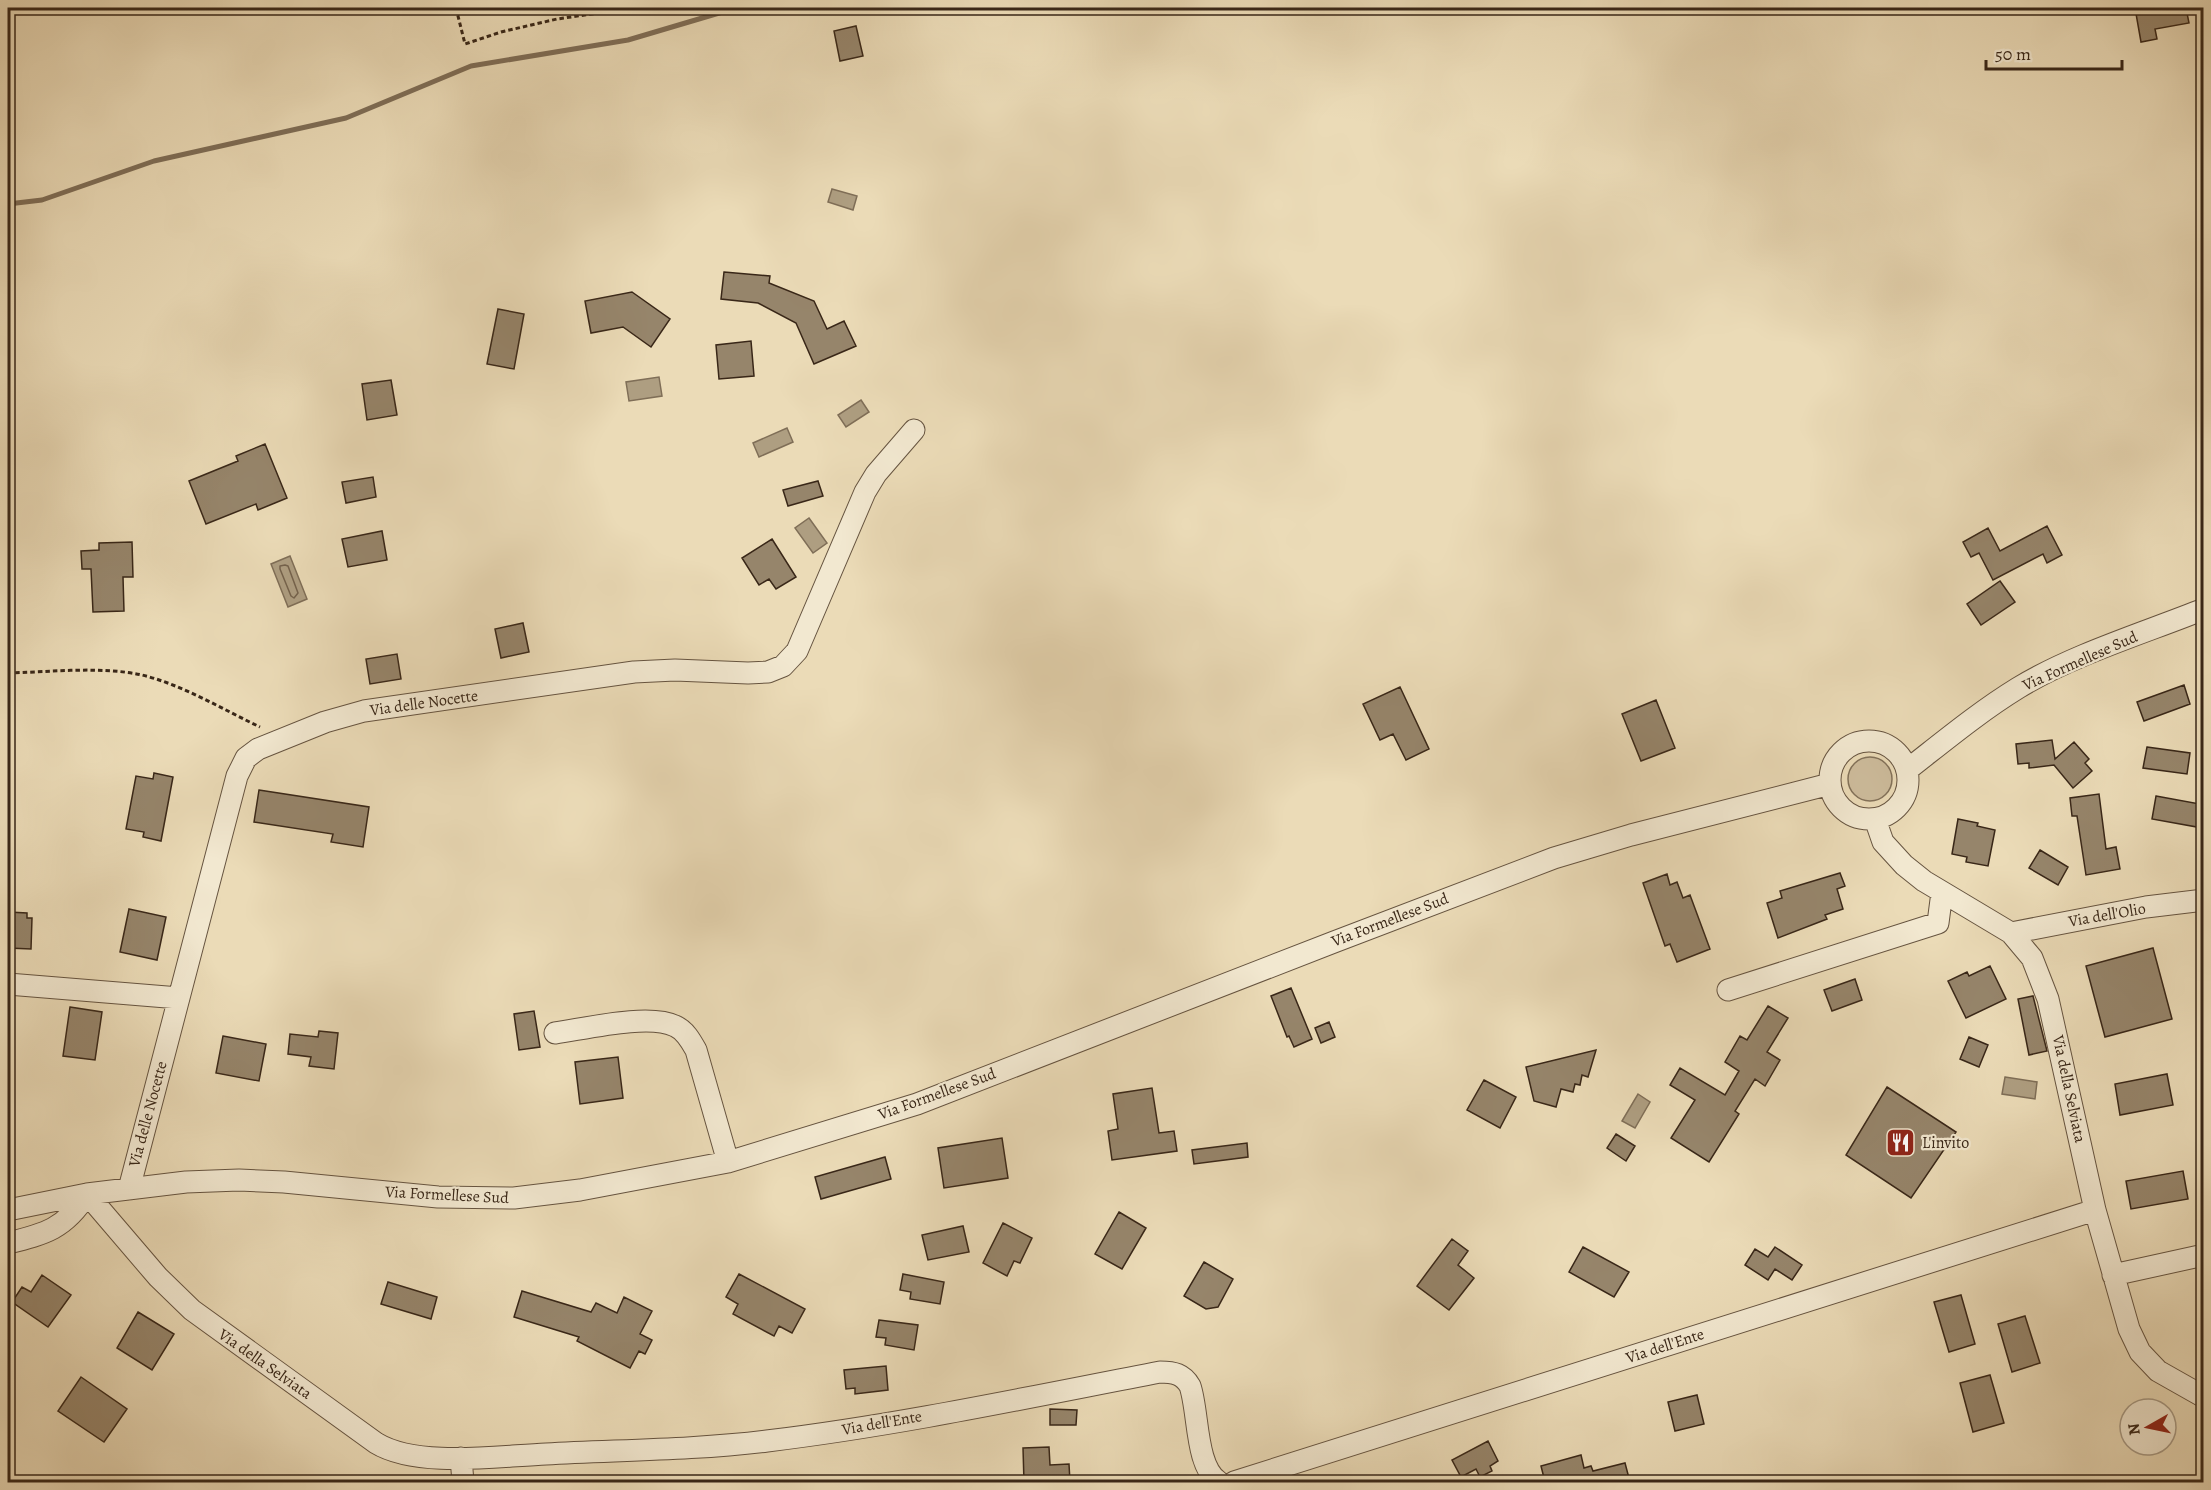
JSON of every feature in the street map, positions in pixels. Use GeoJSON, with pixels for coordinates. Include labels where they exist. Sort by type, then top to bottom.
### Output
{"type":"FeatureCollection","features":[{"type":"Feature","properties":{"kind":"street","name":"Via delle Nocette"},"geometry":{"type":"LineString","coordinates":[[129,1189],[240,767],[252,753],[337,717],[364,711],[588,677],[663,670],[748,673],[777,669],[788,662],[797,651],[865,492],[882,466],[914,430]]}},
{"type":"Feature","properties":{"kind":"street","name":"Via Formellese Sud"},"geometry":{"type":"LineString","coordinates":[[1907,770],[1983,711],[2019,687],[2059,667],[2204,609]]}},
{"type":"Feature","properties":{"kind":"street"},"geometry":{"type":"LineString","coordinates":[[1881,742],[1892,748],[1901,758],[1907,770],[1907,790],[1898,807],[1888,815],[1875,819],[1863,819],[1850,815],[1833,797],[1830,771],[1835,760],[1855,743],[1881,742]]}},
{"type":"Feature","properties":{"kind":"street","name":"Via Formellese Sud"},"geometry":{"type":"LineString","coordinates":[[8,1210],[87,1194],[186,1182],[254,1180],[438,1197],[514,1198],[580,1190],[728,1162],[918,1104],[1544,862],[1618,838],[1830,784]]}},
{"type":"Feature","properties":{"kind":"street","name":"Via della Selviata"},"geometry":{"type":"LineString","coordinates":[[1875,819],[1883,842],[1895,857],[1913,873],[2011,933],[2032,958],[2046,991],[2095,1210],[2129,1329],[2140,1352],[2158,1371],[2204,1397]]}},
{"type":"Feature","properties":{"kind":"street"},"geometry":{"type":"LineString","coordinates":[[1938,923],[1942,892]]}},
{"type":"Feature","properties":{"kind":"street","name":"Via dell'Olio"},"geometry":{"type":"LineString","coordinates":[[2011,933],[2146,907],[2204,900]]}},
{"type":"Feature","properties":{"kind":"street"},"geometry":{"type":"LineString","coordinates":[[1728,990],[1938,923],[1982,916]]}},
{"type":"Feature","properties":{"kind":"street"},"geometry":{"type":"LineString","coordinates":[[8,984],[179,998]]}},
{"type":"Feature","properties":{"kind":"street"},"geometry":{"type":"LineString","coordinates":[[555,1034],[630,1022],[662,1022],[677,1026],[696,1050],[728,1162]]}},
{"type":"Feature","properties":{"kind":"street"},"geometry":{"type":"LineString","coordinates":[[8,1243],[38,1236],[59,1226],[74,1214],[87,1194]]}},
{"type":"Feature","properties":{"kind":"street","name":"Via della Selviata"},"geometry":{"type":"LineString","coordinates":[[87,1194],[158,1277],[192,1310],[376,1443],[407,1455],[461,1458]]}},
{"type":"Feature","properties":{"kind":"street","name":"Via dell'Ente"},"geometry":{"type":"LineString","coordinates":[[1234,1482],[2095,1210]]}},
{"type":"Feature","properties":{"kind":"street"},"geometry":{"type":"LineString","coordinates":[[2113,1275],[2204,1254]]}},
{"type":"Feature","properties":{"kind":"street","name":"Via dell'Ente"},"geometry":{"type":"LineString","coordinates":[[461,1458],[707,1446],[785,1439],[857,1428],[1160,1372],[1171,1372],[1183,1377],[1190,1386],[1205,1466],[1219,1482]]}},
{"type":"Feature","properties":{"kind":"street"},"geometry":{"type":"LineString","coordinates":[[461,1458],[464,1482]]}},
{"type":"Feature","properties":{"kind":"path"},"geometry":{"type":"LineString","coordinates":[[113,8],[120,8]]}},
{"type":"Feature","properties":{"kind":"path"},"geometry":{"type":"LineString","coordinates":[[456,8],[465,44],[501,32],[557,19],[633,8]]}},
{"type":"Feature","properties":{"kind":"path"},"geometry":{"type":"LineString","coordinates":[[8,673],[107,671],[139,675],[171,684],[284,739]]}},
{"type":"Feature","properties":{"kind":"shaded area"},"geometry":{"type":"Polygon","coordinates":[[[1870,757],[1879,758],[1886,763],[1891,770],[1891,788],[1886,795],[1879,800],[1870,801],[1861,800],[1854,795],[1849,788],[1848,779],[1849,770],[1854,763],[1861,758],[1870,757]]]}},
{"type":"Feature","properties":{"kind":"water"},"geometry":{"type":"Polygon","coordinates":[[[832,189],[857,196],[853,210],[828,202],[832,189]]]}},
{"type":"Feature","properties":{"kind":"water"},"geometry":{"type":"Polygon","coordinates":[[[659,377],[662,396],[629,401],[626,382],[659,377]]]}},
{"type":"Feature","properties":{"kind":"water"},"geometry":{"type":"Polygon","coordinates":[[[861,400],[869,412],[846,427],[838,415],[861,400]]]}},
{"type":"Feature","properties":{"kind":"water"},"geometry":{"type":"Polygon","coordinates":[[[787,428],[793,442],[759,457],[753,443],[787,428]]]}},
{"type":"Feature","properties":{"kind":"water"},"geometry":{"type":"Polygon","coordinates":[[[809,518],[827,543],[813,553],[795,528],[809,518]]]}},
{"type":"Feature","properties":{"kind":"water"},"geometry":{"type":"Polygon","coordinates":[[[290,556],[307,599],[288,607],[271,564],[290,556]]]}},
{"type":"Feature","properties":{"kind":"water"},"geometry":{"type":"Polygon","coordinates":[[[2005,1077],[2037,1082],[2035,1099],[2002,1094],[2005,1077]]]}},
{"type":"Feature","properties":{"kind":"water"},"geometry":{"type":"Polygon","coordinates":[[[1638,1094],[1650,1102],[1635,1128],[1622,1121],[1638,1094]]]}},
{"type":"Feature","properties":{"kind":"building"},"geometry":{"type":"Polygon","coordinates":[[[2135,8],[2186,8],[2189,23],[2155,29],[2157,39],[2141,42],[2135,8]]]}},
{"type":"Feature","properties":{"kind":"building"},"geometry":{"type":"Polygon","coordinates":[[[856,26],[863,56],[840,61],[834,31],[856,26]]]}},
{"type":"Feature","properties":{"kind":"building"},"geometry":{"type":"Polygon","coordinates":[[[724,272],[770,276],[769,283],[814,301],[827,329],[844,321],[856,346],[814,364],[796,323],[758,303],[721,299],[724,272]]]}},
{"type":"Feature","properties":{"kind":"building"},"geometry":{"type":"Polygon","coordinates":[[[632,292],[670,319],[651,347],[623,327],[591,333],[585,301],[632,292]]]}},
{"type":"Feature","properties":{"kind":"building"},"geometry":{"type":"Polygon","coordinates":[[[498,309],[524,314],[514,369],[487,364],[498,309]]]}},
{"type":"Feature","properties":{"kind":"building"},"geometry":{"type":"Polygon","coordinates":[[[751,341],[754,376],[719,379],[716,345],[751,341]]]}},
{"type":"Feature","properties":{"kind":"building"},"geometry":{"type":"Polygon","coordinates":[[[391,380],[397,415],[367,420],[362,384],[391,380]]]}},
{"type":"Feature","properties":{"kind":"building"},"geometry":{"type":"Polygon","coordinates":[[[265,444],[287,498],[258,510],[256,504],[206,524],[189,481],[238,461],[236,456],[265,444]]]}},
{"type":"Feature","properties":{"kind":"building"},"geometry":{"type":"Polygon","coordinates":[[[373,477],[376,497],[346,503],[342,482],[373,477]]]}},
{"type":"Feature","properties":{"kind":"building"},"geometry":{"type":"Polygon","coordinates":[[[818,481],[823,496],[788,506],[783,490],[818,481]]]}},
{"type":"Feature","properties":{"kind":"building"},"geometry":{"type":"Polygon","coordinates":[[[2047,526],[2062,555],[2047,563],[2043,554],[1993,580],[1979,553],[1971,557],[1963,542],[1988,528],[2000,551],[2047,526]]]}},
{"type":"Feature","properties":{"kind":"building"},"geometry":{"type":"Polygon","coordinates":[[[382,531],[387,560],[348,567],[342,539],[382,531]]]}},
{"type":"Feature","properties":{"kind":"building"},"geometry":{"type":"Polygon","coordinates":[[[772,539],[796,577],[776,589],[769,579],[759,585],[742,558],[772,539]]]}},
{"type":"Feature","properties":{"kind":"building"},"geometry":{"type":"Polygon","coordinates":[[[132,542],[133,577],[123,577],[124,611],[93,612],[91,569],[82,569],[81,551],[99,550],[99,543],[132,542]]]}},
{"type":"Feature","properties":{"kind":"building"},"geometry":{"type":"Polygon","coordinates":[[[2000,581],[2015,602],[1981,625],[1967,604],[2000,581]]]}},
{"type":"Feature","properties":{"kind":"building"},"geometry":{"type":"Polygon","coordinates":[[[523,623],[529,652],[501,658],[495,629],[523,623]]]}},
{"type":"Feature","properties":{"kind":"building"},"geometry":{"type":"Polygon","coordinates":[[[397,654],[401,679],[370,684],[366,659],[397,654]]]}},
{"type":"Feature","properties":{"kind":"building"},"geometry":{"type":"Polygon","coordinates":[[[2184,685],[2190,704],[2144,721],[2137,702],[2184,685]]]}},
{"type":"Feature","properties":{"kind":"building"},"geometry":{"type":"Polygon","coordinates":[[[1400,687],[1429,749],[1406,760],[1393,734],[1380,740],[1363,704],[1400,687]]]}},
{"type":"Feature","properties":{"kind":"building"},"geometry":{"type":"Polygon","coordinates":[[[1656,700],[1675,748],[1641,761],[1622,714],[1656,700]]]}},
{"type":"Feature","properties":{"kind":"building"},"geometry":{"type":"Polygon","coordinates":[[[2052,740],[2055,759],[2074,742],[2089,759],[2085,763],[2092,771],[2073,788],[2054,765],[2029,768],[2029,763],[2018,764],[2016,744],[2052,740]]]}},
{"type":"Feature","properties":{"kind":"building"},"geometry":{"type":"Polygon","coordinates":[[[2147,747],[2190,753],[2187,774],[2143,768],[2147,747]]]}},
{"type":"Feature","properties":{"kind":"building"},"geometry":{"type":"Polygon","coordinates":[[[154,773],[173,777],[161,841],[143,837],[144,832],[126,829],[136,776],[153,779],[154,773]]]}},
{"type":"Feature","properties":{"kind":"building"},"geometry":{"type":"Polygon","coordinates":[[[259,790],[369,807],[363,847],[331,842],[333,834],[254,822],[259,790]]]}},
{"type":"Feature","properties":{"kind":"building"},"geometry":{"type":"Polygon","coordinates":[[[2099,794],[2106,849],[2116,847],[2120,869],[2086,875],[2077,816],[2072,816],[2070,798],[2099,794]]]}},
{"type":"Feature","properties":{"kind":"building"},"geometry":{"type":"Polygon","coordinates":[[[2156,796],[2200,804],[2197,827],[2152,819],[2156,796]]]}},
{"type":"Feature","properties":{"kind":"building"},"geometry":{"type":"Polygon","coordinates":[[[1958,819],[1978,823],[1977,826],[1995,830],[1988,866],[1966,862],[1967,857],[1952,854],[1958,819]]]}},
{"type":"Feature","properties":{"kind":"building"},"geometry":{"type":"Polygon","coordinates":[[[2040,850],[2068,867],[2058,885],[2029,868],[2040,850]]]}},
{"type":"Feature","properties":{"kind":"building"},"geometry":{"type":"Polygon","coordinates":[[[1840,873],[1845,886],[1837,889],[1843,909],[1825,915],[1827,919],[1778,938],[1767,903],[1782,898],[1780,891],[1840,873]]]}},
{"type":"Feature","properties":{"kind":"building"},"geometry":{"type":"Polygon","coordinates":[[[1667,874],[1670,885],[1677,882],[1683,898],[1690,895],[1710,949],[1677,962],[1670,944],[1665,946],[1643,883],[1667,874]]]}},
{"type":"Feature","properties":{"kind":"building"},"geometry":{"type":"Polygon","coordinates":[[[129,909],[166,917],[157,960],[120,952],[129,909]]]}},
{"type":"Feature","properties":{"kind":"building"},"geometry":{"type":"Polygon","coordinates":[[[8,912],[27,913],[27,918],[32,918],[31,949],[8,948],[8,912]]]}},
{"type":"Feature","properties":{"kind":"building"},"geometry":{"type":"Polygon","coordinates":[[[2153,948],[2172,1019],[2105,1037],[2086,966],[2153,948]]]}},
{"type":"Feature","properties":{"kind":"building"},"geometry":{"type":"Polygon","coordinates":[[[1990,966],[2006,999],[1966,1018],[1948,981],[1967,972],[1969,976],[1990,966]]]}},
{"type":"Feature","properties":{"kind":"building"},"geometry":{"type":"Polygon","coordinates":[[[1855,979],[1862,1000],[1832,1011],[1824,990],[1855,979]]]}},
{"type":"Feature","properties":{"kind":"building"},"geometry":{"type":"Polygon","coordinates":[[[1291,988],[1312,1039],[1294,1047],[1289,1036],[1287,1037],[1271,996],[1291,988]]]}},
{"type":"Feature","properties":{"kind":"building"},"geometry":{"type":"Polygon","coordinates":[[[2033,996],[2047,1051],[2029,1055],[2018,999],[2033,996]]]}},
{"type":"Feature","properties":{"kind":"building"},"geometry":{"type":"Polygon","coordinates":[[[1768,1006],[1788,1018],[1767,1052],[1780,1060],[1765,1086],[1755,1079],[1735,1111],[1739,1114],[1709,1162],[1671,1138],[1695,1100],[1670,1085],[1680,1068],[1725,1095],[1739,1071],[1725,1062],[1740,1036],[1747,1040],[1768,1006]]]}},
{"type":"Feature","properties":{"kind":"building"},"geometry":{"type":"Polygon","coordinates":[[[70,1007],[102,1012],[95,1060],[63,1056],[70,1007]]]}},
{"type":"Feature","properties":{"kind":"building"},"geometry":{"type":"Polygon","coordinates":[[[534,1011],[540,1047],[519,1050],[514,1014],[534,1011]]]}},
{"type":"Feature","properties":{"kind":"building"},"geometry":{"type":"Polygon","coordinates":[[[1329,1022],[1335,1037],[1321,1043],[1315,1028],[1329,1022]]]}},
{"type":"Feature","properties":{"kind":"building"},"geometry":{"type":"Polygon","coordinates":[[[319,1031],[338,1033],[334,1069],[309,1066],[311,1057],[288,1054],[290,1034],[318,1037],[319,1031]]]}},
{"type":"Feature","properties":{"kind":"building"},"geometry":{"type":"Polygon","coordinates":[[[223,1036],[266,1044],[259,1081],[216,1073],[223,1036]]]}},
{"type":"Feature","properties":{"kind":"building"},"geometry":{"type":"Polygon","coordinates":[[[1969,1037],[1988,1045],[1979,1067],[1960,1059],[1969,1037]]]}},
{"type":"Feature","properties":{"kind":"building"},"geometry":{"type":"Polygon","coordinates":[[[1596,1050],[1588,1077],[1582,1075],[1580,1085],[1575,1084],[1573,1092],[1561,1089],[1556,1107],[1534,1101],[1526,1067],[1596,1050]]]}},
{"type":"Feature","properties":{"kind":"building"},"geometry":{"type":"Polygon","coordinates":[[[618,1057],[623,1098],[580,1104],[575,1062],[618,1057]]]}},
{"type":"Feature","properties":{"kind":"building"},"geometry":{"type":"Polygon","coordinates":[[[2167,1074],[2173,1105],[2120,1115],[2115,1084],[2167,1074]]]}},
{"type":"Feature","properties":{"kind":"building"},"geometry":{"type":"Polygon","coordinates":[[[1484,1080],[1516,1097],[1500,1128],[1467,1110],[1484,1080]]]}},
{"type":"Feature","properties":{"kind":"building","name":"L'invito"},"geometry":{"type":"Polygon","coordinates":[[[1887,1087],[1956,1132],[1911,1198],[1846,1155],[1887,1087]]]}},
{"type":"Feature","properties":{"kind":"building"},"geometry":{"type":"Polygon","coordinates":[[[1152,1088],[1159,1133],[1174,1131],[1177,1151],[1112,1160],[1108,1131],[1118,1129],[1113,1094],[1152,1088]]]}},
{"type":"Feature","properties":{"kind":"building"},"geometry":{"type":"Polygon","coordinates":[[[1616,1134],[1635,1146],[1626,1161],[1607,1148],[1616,1134]]]}},
{"type":"Feature","properties":{"kind":"building"},"geometry":{"type":"Polygon","coordinates":[[[1002,1138],[1008,1178],[944,1188],[938,1148],[1002,1138]]]}},
{"type":"Feature","properties":{"kind":"building"},"geometry":{"type":"Polygon","coordinates":[[[1247,1143],[1248,1157],[1194,1164],[1192,1150],[1247,1143]]]}},
{"type":"Feature","properties":{"kind":"building"},"geometry":{"type":"Polygon","coordinates":[[[885,1157],[891,1179],[821,1199],[815,1177],[885,1157]]]}},
{"type":"Feature","properties":{"kind":"building"},"geometry":{"type":"Polygon","coordinates":[[[2183,1171],[2188,1199],[2131,1209],[2126,1181],[2183,1171]]]}},
{"type":"Feature","properties":{"kind":"building"},"geometry":{"type":"Polygon","coordinates":[[[1119,1212],[1146,1228],[1122,1269],[1095,1254],[1119,1212]]]}},
{"type":"Feature","properties":{"kind":"building"},"geometry":{"type":"Polygon","coordinates":[[[1003,1223],[1032,1238],[1020,1263],[1014,1261],[1007,1276],[983,1263],[1003,1223]]]}},
{"type":"Feature","properties":{"kind":"building"},"geometry":{"type":"Polygon","coordinates":[[[963,1226],[969,1252],[928,1260],[922,1235],[963,1226]]]}},
{"type":"Feature","properties":{"kind":"building"},"geometry":{"type":"Polygon","coordinates":[[[1452,1239],[1468,1251],[1458,1265],[1474,1278],[1449,1310],[1417,1286],[1452,1239]]]}},
{"type":"Feature","properties":{"kind":"building"},"geometry":{"type":"Polygon","coordinates":[[[1583,1247],[1629,1272],[1614,1297],[1569,1272],[1583,1247]]]}},
{"type":"Feature","properties":{"kind":"building"},"geometry":{"type":"Polygon","coordinates":[[[1775,1247],[1802,1265],[1792,1280],[1775,1269],[1768,1280],[1745,1265],[1755,1249],[1768,1257],[1775,1247]]]}},
{"type":"Feature","properties":{"kind":"building"},"geometry":{"type":"Polygon","coordinates":[[[1204,1262],[1233,1279],[1218,1307],[1206,1309],[1184,1296],[1204,1262]]]}},
{"type":"Feature","properties":{"kind":"building"},"geometry":{"type":"Polygon","coordinates":[[[739,1274],[805,1309],[792,1333],[779,1326],[774,1336],[733,1314],[738,1304],[726,1297],[739,1274]]]}},
{"type":"Feature","properties":{"kind":"building"},"geometry":{"type":"Polygon","coordinates":[[[903,1274],[944,1282],[940,1304],[910,1299],[911,1292],[900,1290],[903,1274]]]}},
{"type":"Feature","properties":{"kind":"building"},"geometry":{"type":"Polygon","coordinates":[[[42,1275],[71,1295],[48,1327],[12,1302],[22,1287],[31,1292],[42,1275]]]}},
{"type":"Feature","properties":{"kind":"building"},"geometry":{"type":"Polygon","coordinates":[[[388,1282],[437,1297],[431,1319],[381,1304],[388,1282]]]}},
{"type":"Feature","properties":{"kind":"building"},"geometry":{"type":"Polygon","coordinates":[[[522,1291],[591,1312],[596,1303],[617,1313],[624,1297],[652,1311],[640,1334],[652,1340],[645,1354],[639,1351],[630,1368],[577,1341],[579,1337],[514,1317],[522,1291]]]}},
{"type":"Feature","properties":{"kind":"building"},"geometry":{"type":"Polygon","coordinates":[[[1961,1295],[1975,1344],[1949,1352],[1934,1302],[1961,1295]]]}},
{"type":"Feature","properties":{"kind":"building"},"geometry":{"type":"Polygon","coordinates":[[[138,1312],[174,1334],[152,1370],[117,1348],[138,1312]]]}},
{"type":"Feature","properties":{"kind":"building"},"geometry":{"type":"Polygon","coordinates":[[[2025,1316],[2040,1363],[2012,1372],[1998,1324],[2025,1316]]]}},
{"type":"Feature","properties":{"kind":"building"},"geometry":{"type":"Polygon","coordinates":[[[879,1320],[918,1325],[914,1350],[885,1345],[886,1338],[876,1337],[879,1320]]]}},
{"type":"Feature","properties":{"kind":"building"},"geometry":{"type":"Polygon","coordinates":[[[886,1366],[888,1390],[855,1394],[855,1388],[846,1389],[844,1370],[886,1366]]]}},
{"type":"Feature","properties":{"kind":"building"},"geometry":{"type":"Polygon","coordinates":[[[1990,1375],[2004,1423],[1973,1432],[1960,1383],[1990,1375]]]}},
{"type":"Feature","properties":{"kind":"building"},"geometry":{"type":"Polygon","coordinates":[[[81,1377],[127,1409],[104,1442],[58,1411],[81,1377]]]}},
{"type":"Feature","properties":{"kind":"building"},"geometry":{"type":"Polygon","coordinates":[[[1697,1395],[1704,1424],[1675,1431],[1668,1402],[1697,1395]]]}},
{"type":"Feature","properties":{"kind":"building"},"geometry":{"type":"Polygon","coordinates":[[[1050,1409],[1077,1410],[1076,1425],[1050,1425],[1050,1409]]]}},
{"type":"Feature","properties":{"kind":"building"},"geometry":{"type":"Polygon","coordinates":[[[1488,1441],[1498,1461],[1490,1466],[1492,1471],[1480,1477],[1476,1469],[1461,1477],[1452,1460],[1488,1441]]]}},
{"type":"Feature","properties":{"kind":"building"},"geometry":{"type":"Polygon","coordinates":[[[1049,1447],[1050,1465],[1069,1464],[1070,1482],[1024,1482],[1023,1448],[1049,1447]]]}},
{"type":"Feature","properties":{"kind":"building"},"geometry":{"type":"Polygon","coordinates":[[[1581,1455],[1584,1468],[1591,1466],[1593,1471],[1625,1463],[1630,1482],[1545,1482],[1541,1466],[1581,1455]]]}},
{"type":"Feature","properties":{"kind":"waterway"},"geometry":{"type":"LineString","coordinates":[[8,204],[42,200],[154,161],[346,118],[471,66],[628,40],[736,8]]}},
{"type":"Feature","properties":{"kind":"place","name":"L'invito"},"geometry":{"type":"Point","coordinates":[1901,1143]}}]}
